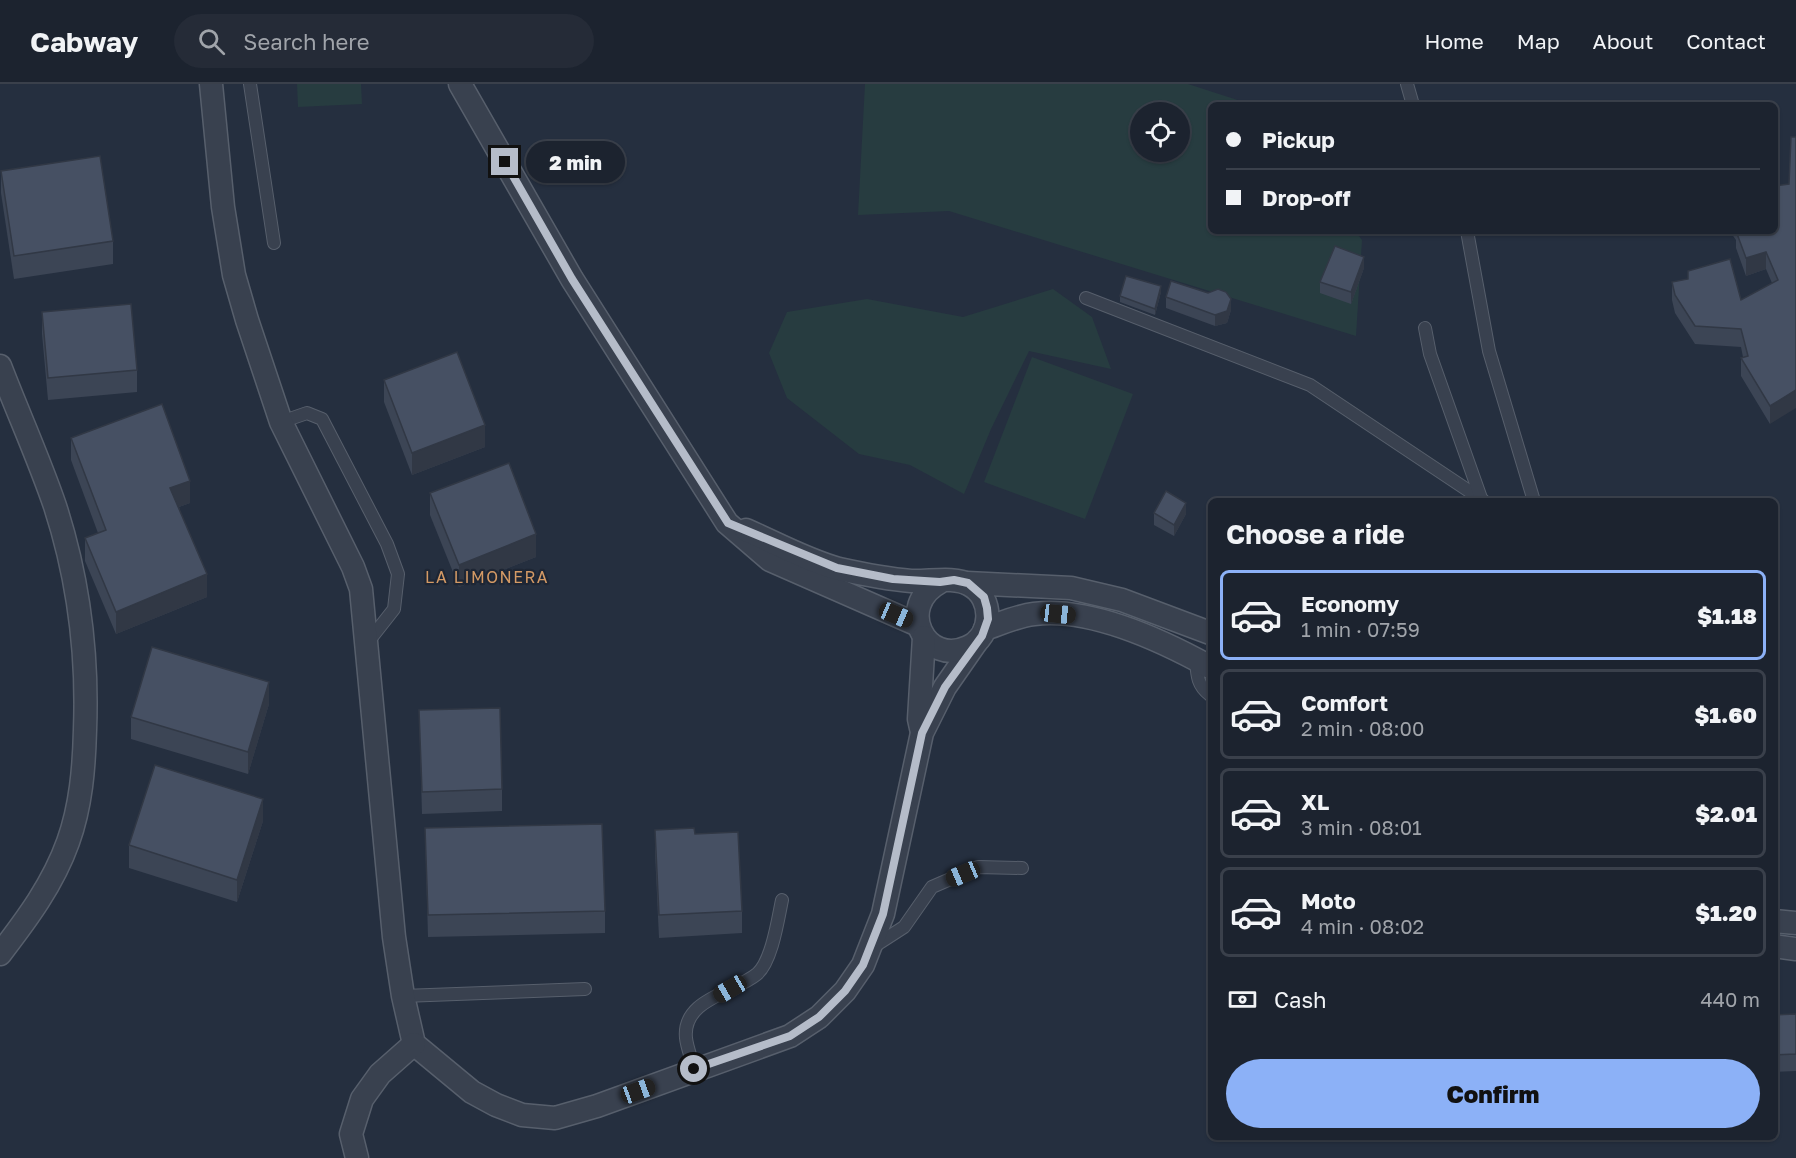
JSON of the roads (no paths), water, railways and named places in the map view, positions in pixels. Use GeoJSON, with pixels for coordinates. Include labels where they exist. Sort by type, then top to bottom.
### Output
{"type":"FeatureCollection","features":[{"type":"Feature","properties":{"kind":"street"},"geometry":{"type":"LineString","coordinates":[[211,84],[223,207],[234,275],[247,320],[281,422],[353,567],[361,589],[368,642],[394,937],[403,996],[414,1044],[472,1092],[522,1115],[555,1118],[597,1106],[790,1036],[819,1017],[845,991],[870,949],[883,914],[922,733],[945,687],[981,635],[987,608],[984,597],[968,583]]}},
{"type":"Feature","properties":{"kind":"street"},"geometry":{"type":"LineString","coordinates":[[460,84],[572,279],[728,523],[770,560],[921,631],[944,650],[967,648],[981,635],[1014,618],[1036,614],[1079,616],[1143,635],[1203,663]]}},
{"type":"Feature","properties":{"kind":"street"},"geometry":{"type":"LineString","coordinates":[[0,366],[54,505],[70,561],[85,640],[88,686],[81,792],[68,841],[51,881],[30,916],[0,954]]}},
{"type":"Feature","properties":{"kind":"street"},"geometry":{"type":"LineString","coordinates":[[728,523],[837,568],[893,579],[940,582],[954,580],[968,583],[1071,588],[1122,600],[1208,632]]}},
{"type":"Feature","properties":{"kind":"street"},"geometry":{"type":"LineString","coordinates":[[922,733],[919,719],[921,631],[917,614],[923,594],[940,582]]}},
{"type":"Feature","properties":{"kind":"street"},"geometry":{"type":"LineString","coordinates":[[1778,921],[1796,923]]}},
{"type":"Feature","properties":{"kind":"street"},"geometry":{"type":"LineString","coordinates":[[1778,947],[1796,949]]}},
{"type":"Feature","properties":{"kind":"street"},"geometry":{"type":"LineString","coordinates":[[357,1158],[351,1134],[362,1099],[380,1074],[414,1044]]}},
{"type":"Feature","properties":{"kind":"lane"},"geometry":{"type":"LineString","coordinates":[[250,84],[274,243]]}},
{"type":"Feature","properties":{"kind":"lane"},"geometry":{"type":"LineString","coordinates":[[1407,84],[1412,102]]}},
{"type":"Feature","properties":{"kind":"lane"},"geometry":{"type":"LineString","coordinates":[[1468,234],[1489,351],[1533,498]]}},
{"type":"Feature","properties":{"kind":"lane"},"geometry":{"type":"LineString","coordinates":[[1086,298],[1310,385],[1480,498]]}},
{"type":"Feature","properties":{"kind":"lane"},"geometry":{"type":"LineString","coordinates":[[1425,328],[1430,354],[1482,498]]}},
{"type":"Feature","properties":{"kind":"lane"},"geometry":{"type":"LineString","coordinates":[[281,422],[307,413],[322,419],[387,544],[398,574],[394,609],[368,642]]}},
{"type":"Feature","properties":{"kind":"lane"},"geometry":{"type":"LineString","coordinates":[[1203,663],[1197,678],[1208,693]]}},
{"type":"Feature","properties":{"kind":"lane"},"geometry":{"type":"LineString","coordinates":[[870,949],[904,927],[932,887],[978,867],[1022,868]]}},
{"type":"Feature","properties":{"kind":"lane"},"geometry":{"type":"LineString","coordinates":[[694,1069],[686,1037],[688,1018],[697,1008],[758,973],[768,957],[782,900]]}},
{"type":"Feature","properties":{"kind":"lane"},"geometry":{"type":"LineString","coordinates":[[403,996],[585,989]]}},
{"type":"Feature","properties":{"kind":"district","name":"LA LIMONERA"},"geometry":{"type":"Point","coordinates":[487,577]}}]}
